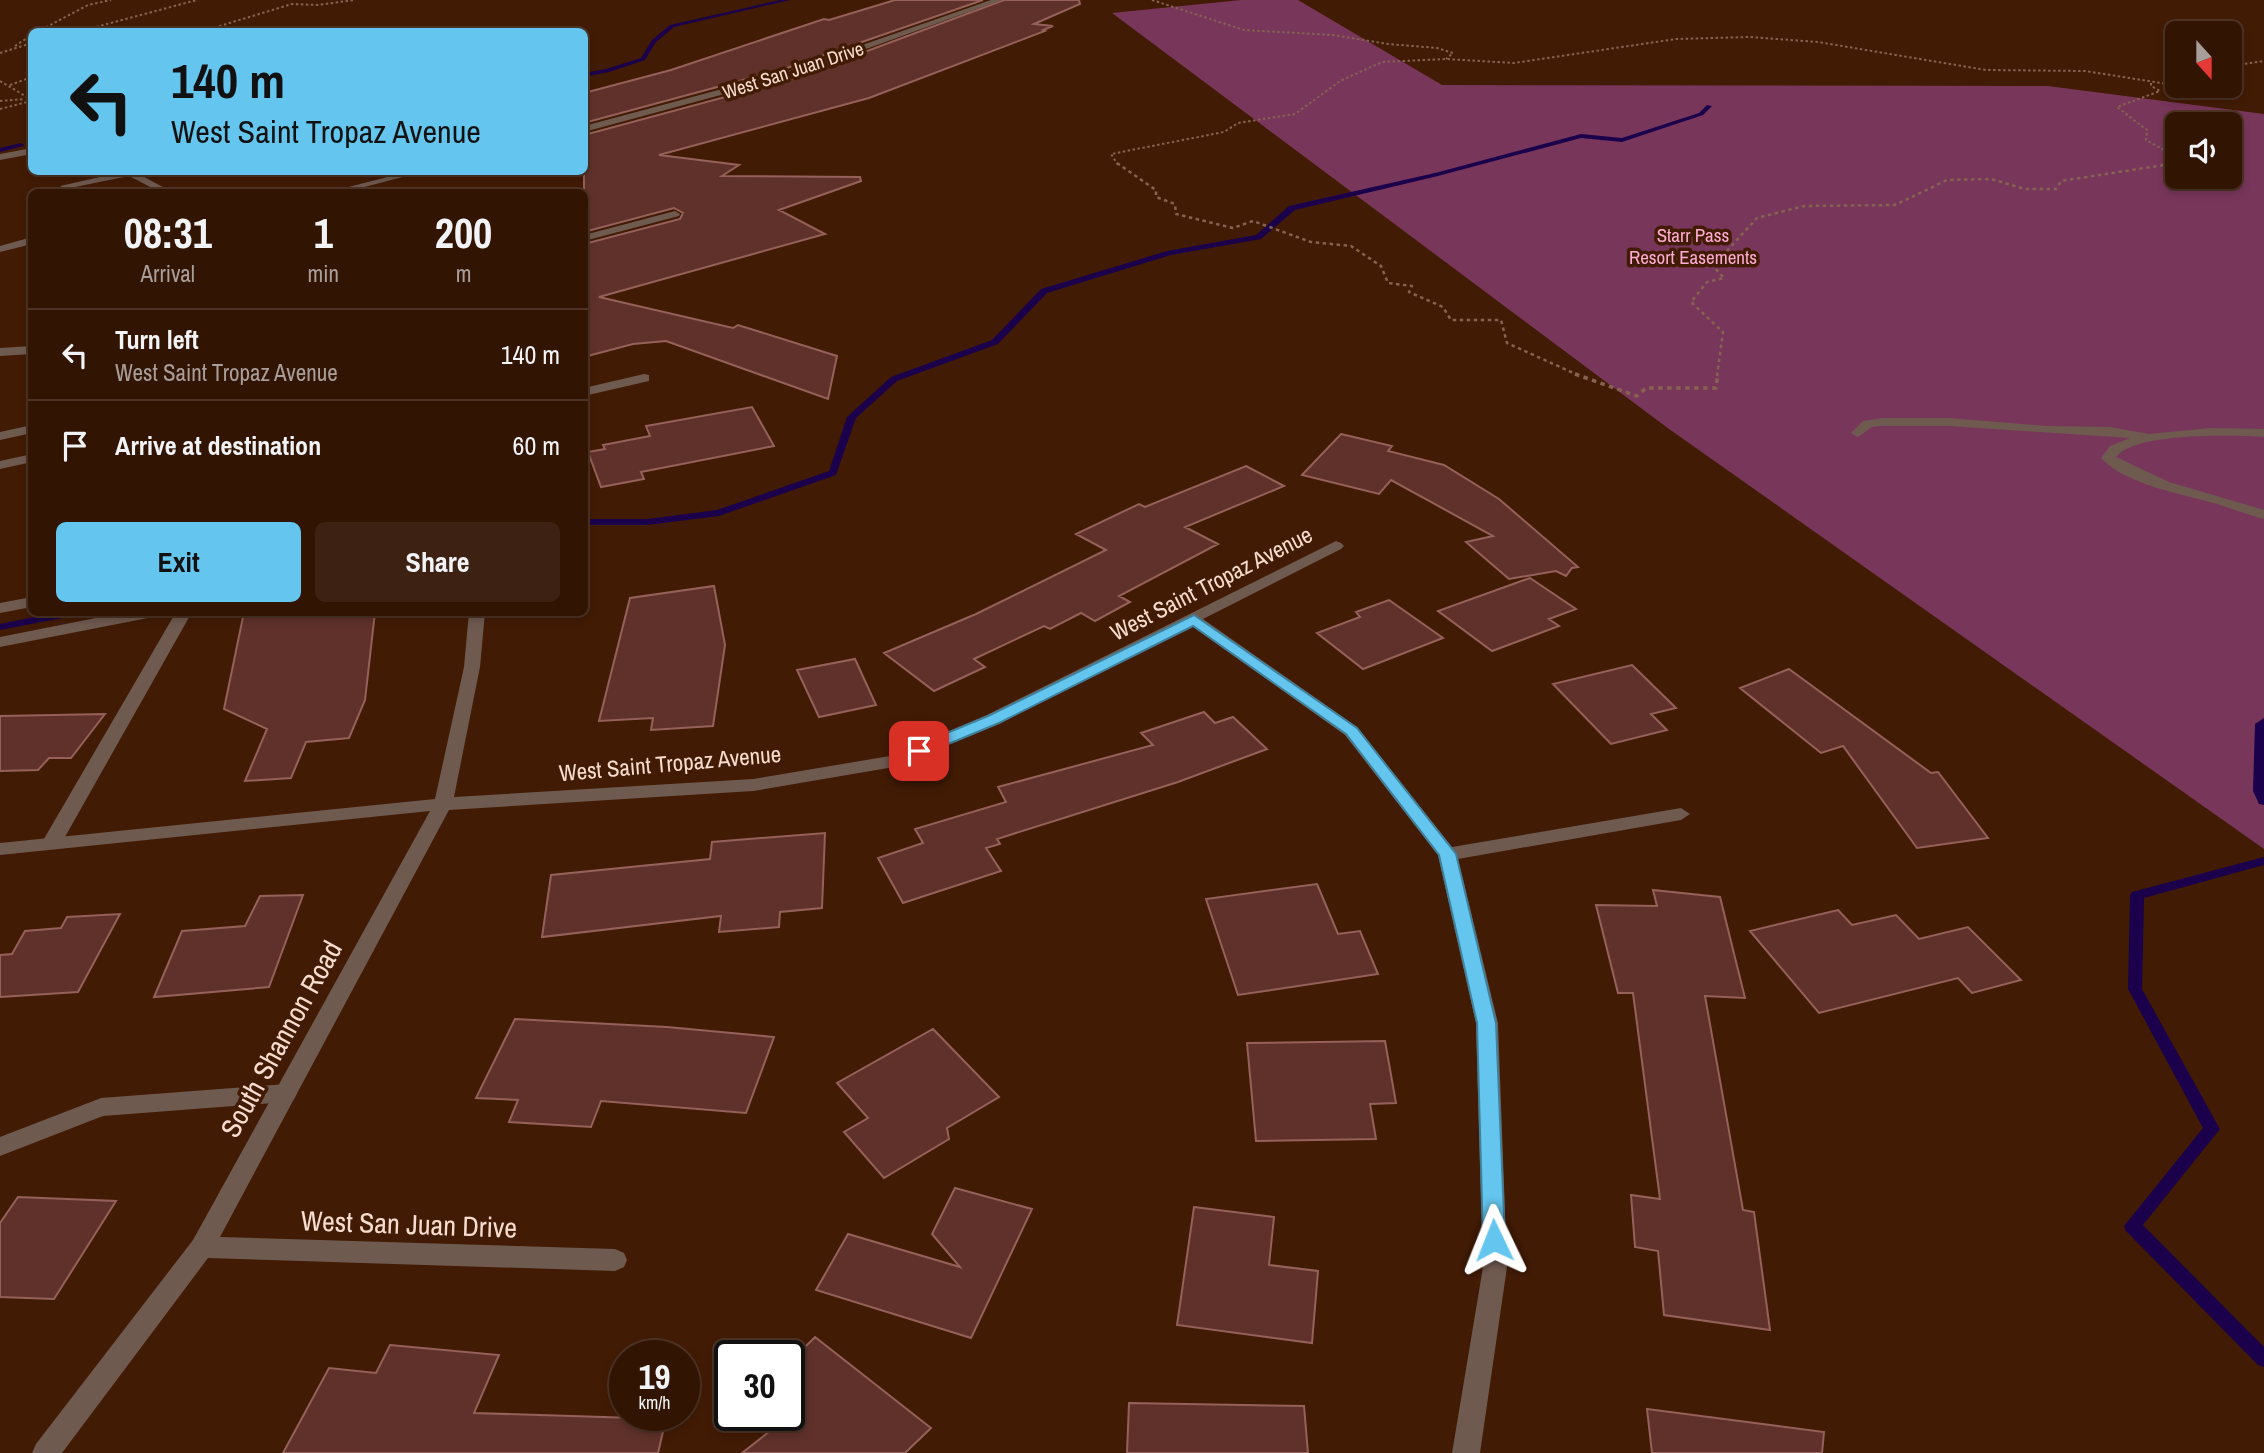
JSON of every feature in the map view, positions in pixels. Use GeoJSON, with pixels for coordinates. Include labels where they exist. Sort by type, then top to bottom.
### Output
{"type":"FeatureCollection","features":[{"type":"Feature","properties":{"kind":"street","name":"West San Juan Drive"},"geometry":{"type":"LineString","coordinates":[[588,128],[788,74],[998,0]]}},
{"type":"Feature","properties":{"kind":"street"},"geometry":{"type":"LineString","coordinates":[[0,157],[28,151]]}},
{"type":"Feature","properties":{"kind":"street"},"geometry":{"type":"LineString","coordinates":[[65,186],[115,175]]}},
{"type":"Feature","properties":{"kind":"street"},"geometry":{"type":"LineString","coordinates":[[135,175],[161,189]]}},
{"type":"Feature","properties":{"kind":"street"},"geometry":{"type":"LineString","coordinates":[[346,189],[405,175]]}},
{"type":"Feature","properties":{"kind":"street"},"geometry":{"type":"LineString","coordinates":[[588,237],[676,214]]}},
{"type":"Feature","properties":{"kind":"street"},"geometry":{"type":"LineString","coordinates":[[0,249],[28,241]]}},
{"type":"Feature","properties":{"kind":"street"},"geometry":{"type":"LineString","coordinates":[[0,352],[28,350]]}},
{"type":"Feature","properties":{"kind":"street"},"geometry":{"type":"LineString","coordinates":[[588,391],[644,379]]}},
{"type":"Feature","properties":{"kind":"street"},"geometry":{"type":"LineString","coordinates":[[1858,433],[1868,424],[1882,422],[1949,422],[2048,430],[2110,431],[2150,438]]}},
{"type":"Feature","properties":{"kind":"street"},"geometry":{"type":"LineString","coordinates":[[0,436],[28,430]]}},
{"type":"Feature","properties":{"kind":"street"},"geometry":{"type":"LineString","coordinates":[[2264,433],[2223,432],[2150,438],[2115,448],[2108,458],[2152,483],[2218,498],[2264,515]]}},
{"type":"Feature","properties":{"kind":"street"},"geometry":{"type":"LineString","coordinates":[[0,465],[28,459]]}},
{"type":"Feature","properties":{"kind":"street","name":"West Saint Tropaz Avenue"},"geometry":{"type":"LineString","coordinates":[[0,849],[443,804],[753,785],[894,761],[993,719],[1194,620],[1336,546]]}},
{"type":"Feature","properties":{"kind":"street"},"geometry":{"type":"LineString","coordinates":[[0,608],[28,603]]}},
{"type":"Feature","properties":{"kind":"street"},"geometry":{"type":"LineString","coordinates":[[0,642],[133,616]]}},
{"type":"Feature","properties":{"kind":"street"},"geometry":{"type":"LineString","coordinates":[[51,844],[182,616]]}},
{"type":"Feature","properties":{"kind":"street","name":"South Shannon Road"},"geometry":{"type":"LineString","coordinates":[[46,1453],[202,1247],[443,804],[472,667],[477,616]]}},
{"type":"Feature","properties":{"kind":"street"},"geometry":{"type":"LineString","coordinates":[[1194,620],[1351,731],[1447,854],[1487,1023],[1495,1267],[1466,1453]]}},
{"type":"Feature","properties":{"kind":"street"},"geometry":{"type":"LineString","coordinates":[[1447,854],[1681,814]]}},
{"type":"Feature","properties":{"kind":"street"},"geometry":{"type":"LineString","coordinates":[[0,1147],[101,1107],[286,1093]]}},
{"type":"Feature","properties":{"kind":"street","name":"West San Juan Drive"},"geometry":{"type":"LineString","coordinates":[[202,1247],[615,1260]]}},
{"type":"Feature","properties":{"kind":"path"},"geometry":{"type":"LineString","coordinates":[[45,28],[88,5],[111,0]]}},
{"type":"Feature","properties":{"kind":"path"},"geometry":{"type":"LineString","coordinates":[[93,28],[197,0]]}},
{"type":"Feature","properties":{"kind":"path"},"geometry":{"type":"LineString","coordinates":[[213,28],[292,4],[318,5],[354,0]]}},
{"type":"Feature","properties":{"kind":"path"},"geometry":{"type":"LineString","coordinates":[[1152,0],[1244,30],[1333,35],[1388,44],[1437,48],[1453,53],[1446,59]]}},
{"type":"Feature","properties":{"kind":"path"},"geometry":{"type":"LineString","coordinates":[[5,51],[28,37]]}},
{"type":"Feature","properties":{"kind":"path"},"geometry":{"type":"LineString","coordinates":[[2165,84],[2085,71],[1986,70],[1818,42],[1750,37],[1676,39],[1514,63],[1446,59],[1382,62],[1340,81],[1295,114],[1238,123],[1224,132],[1111,154],[1118,166],[1156,190],[1156,197],[1175,204],[1175,214],[1233,228],[1253,221],[1311,242],[1351,246],[1381,266],[1388,283],[1412,286],[1409,292],[1443,307],[1451,320],[1501,320],[1507,343],[1571,373],[1637,396],[1646,388],[1716,388],[1723,332],[1691,302],[1707,282],[1724,278],[1713,266],[1757,218],[1804,206],[1895,205],[1947,180],[1991,179],[2025,189],[2056,189],[2061,181],[2165,166]]}},
{"type":"Feature","properties":{"kind":"path"},"geometry":{"type":"LineString","coordinates":[[0,53],[28,44]]}},
{"type":"Feature","properties":{"kind":"path"},"geometry":{"type":"LineString","coordinates":[[2242,64],[2264,61]]}},
{"type":"Feature","properties":{"kind":"path"},"geometry":{"type":"LineString","coordinates":[[10,85],[28,78]]}},
{"type":"Feature","properties":{"kind":"path"},"geometry":{"type":"LineString","coordinates":[[0,81],[28,98]]}},
{"type":"Feature","properties":{"kind":"path"},"geometry":{"type":"LineString","coordinates":[[2151,83],[2151,86],[2160,91],[2117,107],[2147,130],[2146,141],[2165,150]]}},
{"type":"Feature","properties":{"kind":"path"},"geometry":{"type":"LineString","coordinates":[[0,101],[28,100]]}},
{"type":"Feature","properties":{"kind":"path"},"geometry":{"type":"LineString","coordinates":[[0,109],[28,101]]}},
{"type":"Feature","properties":{"kind":"green space","name":"Starr Pass Resort Easements"},"geometry":{"type":"Polygon","coordinates":[[[1241,0],[1298,0],[1442,85],[2048,86],[2264,114],[2264,849],[1669,429],[1112,13],[1241,0]]]}},
{"type":"Feature","properties":{"kind":"building"},"geometry":{"type":"Polygon","coordinates":[[[895,0],[983,0],[784,69],[588,122],[588,92],[671,70],[824,19],[829,20],[895,0]]]}},
{"type":"Feature","properties":{"kind":"building"},"geometry":{"type":"Polygon","coordinates":[[[1004,0],[1079,0],[1080,4],[1034,24],[1053,26],[1043,30],[1045,31],[869,98],[659,155],[739,165],[722,176],[860,177],[861,181],[779,210],[825,234],[599,297],[733,328],[738,325],[837,356],[828,399],[666,341],[633,344],[588,356],[588,243],[680,219],[683,213],[674,208],[588,231],[588,189],[584,189],[584,175],[588,175],[588,134],[792,79],[1004,0]]]}},
{"type":"Feature","properties":{"kind":"building"},"geometry":{"type":"Polygon","coordinates":[[[752,407],[774,446],[641,472],[644,479],[601,487],[588,452],[605,449],[603,445],[650,436],[646,426],[752,407]]]}},
{"type":"Feature","properties":{"kind":"building"},"geometry":{"type":"Polygon","coordinates":[[[1341,434],[1392,446],[1388,451],[1444,465],[1499,499],[1578,567],[1572,568],[1566,576],[1556,571],[1509,579],[1466,542],[1493,536],[1391,480],[1379,494],[1302,475],[1341,434]]]}},
{"type":"Feature","properties":{"kind":"building"},"geometry":{"type":"Polygon","coordinates":[[[1246,466],[1284,486],[1185,527],[1218,544],[1119,596],[1130,602],[1095,621],[1081,613],[1050,629],[1044,626],[974,659],[985,667],[934,691],[884,653],[976,614],[1106,550],[1076,534],[1139,504],[1145,507],[1246,466]]]}},
{"type":"Feature","properties":{"kind":"building"},"geometry":{"type":"Polygon","coordinates":[[[1530,578],[1576,609],[1549,619],[1559,626],[1492,651],[1438,611],[1530,578]]]}},
{"type":"Feature","properties":{"kind":"building"},"geometry":{"type":"Polygon","coordinates":[[[714,586],[725,645],[713,726],[651,730],[653,718],[599,721],[630,598],[714,586]]]}},
{"type":"Feature","properties":{"kind":"building"},"geometry":{"type":"Polygon","coordinates":[[[1389,600],[1443,638],[1363,669],[1317,633],[1360,617],[1356,612],[1389,600]]]}},
{"type":"Feature","properties":{"kind":"building"},"geometry":{"type":"Polygon","coordinates":[[[243,616],[375,616],[365,700],[349,738],[306,742],[291,778],[245,781],[267,729],[224,709],[243,616]]]}},
{"type":"Feature","properties":{"kind":"building"},"geometry":{"type":"Polygon","coordinates":[[[855,659],[876,705],[819,717],[797,670],[855,659]]]}},
{"type":"Feature","properties":{"kind":"building"},"geometry":{"type":"Polygon","coordinates":[[[1632,665],[1676,708],[1651,714],[1667,730],[1611,744],[1553,684],[1632,665]]]}},
{"type":"Feature","properties":{"kind":"building"},"geometry":{"type":"Polygon","coordinates":[[[1789,669],[1931,773],[1938,772],[1988,838],[1917,848],[1843,746],[1821,753],[1740,688],[1789,669]]]}},
{"type":"Feature","properties":{"kind":"building"},"geometry":{"type":"Polygon","coordinates":[[[1204,712],[1215,723],[1233,717],[1267,749],[1178,782],[997,839],[1000,844],[986,848],[1001,871],[903,903],[878,858],[923,843],[915,829],[1006,802],[998,787],[1153,745],[1141,733],[1204,712]]]}},
{"type":"Feature","properties":{"kind":"building"},"geometry":{"type":"Polygon","coordinates":[[[105,714],[71,758],[49,758],[38,770],[0,771],[0,716],[105,714]]]}},
{"type":"Feature","properties":{"kind":"building"},"geometry":{"type":"Polygon","coordinates":[[[825,833],[822,908],[780,912],[779,927],[719,932],[721,916],[542,937],[551,875],[710,859],[712,842],[825,833]]]}},
{"type":"Feature","properties":{"kind":"building"},"geometry":{"type":"Polygon","coordinates":[[[1317,884],[1338,934],[1360,931],[1378,974],[1238,995],[1206,899],[1317,884]]]}},
{"type":"Feature","properties":{"kind":"building"},"geometry":{"type":"Polygon","coordinates":[[[1653,890],[1720,897],[1745,998],[1705,996],[1743,1210],[1754,1212],[1770,1330],[1664,1315],[1658,1251],[1635,1247],[1631,1195],[1660,1199],[1633,993],[1618,993],[1596,905],[1657,906],[1653,890]]]}},
{"type":"Feature","properties":{"kind":"building"},"geometry":{"type":"Polygon","coordinates":[[[303,895],[269,987],[154,997],[182,931],[245,926],[260,896],[303,895]]]}},
{"type":"Feature","properties":{"kind":"building"},"geometry":{"type":"Polygon","coordinates":[[[1838,910],[1852,925],[1896,915],[1919,939],[1968,927],[2021,980],[1972,993],[1958,978],[1819,1013],[1750,931],[1838,910]]]}},
{"type":"Feature","properties":{"kind":"building"},"geometry":{"type":"Polygon","coordinates":[[[120,914],[78,992],[0,997],[0,955],[12,954],[25,931],[61,928],[67,917],[120,914]]]}},
{"type":"Feature","properties":{"kind":"building"},"geometry":{"type":"Polygon","coordinates":[[[515,1019],[667,1027],[774,1037],[746,1113],[601,1101],[591,1127],[509,1122],[518,1100],[476,1098],[515,1019]]]}},
{"type":"Feature","properties":{"kind":"building"},"geometry":{"type":"Polygon","coordinates":[[[933,1029],[999,1097],[947,1128],[949,1139],[884,1178],[844,1132],[868,1118],[837,1083],[933,1029]]]}},
{"type":"Feature","properties":{"kind":"building"},"geometry":{"type":"Polygon","coordinates":[[[1385,1041],[1396,1103],[1370,1104],[1376,1139],[1256,1141],[1247,1043],[1385,1041]]]}},
{"type":"Feature","properties":{"kind":"building"},"geometry":{"type":"Polygon","coordinates":[[[955,1188],[1032,1209],[971,1338],[816,1290],[848,1234],[960,1267],[932,1234],[955,1188]]]}},
{"type":"Feature","properties":{"kind":"building"},"geometry":{"type":"Polygon","coordinates":[[[18,1197],[116,1201],[54,1299],[0,1297],[0,1223],[18,1197]]]}},
{"type":"Feature","properties":{"kind":"building"},"geometry":{"type":"Polygon","coordinates":[[[1194,1207],[1274,1217],[1269,1265],[1318,1271],[1312,1343],[1177,1325],[1194,1207]]]}},
{"type":"Feature","properties":{"kind":"building"},"geometry":{"type":"Polygon","coordinates":[[[815,1337],[931,1428],[905,1453],[742,1453],[770,1431],[805,1431],[805,1347],[815,1337]]]}},
{"type":"Feature","properties":{"kind":"building"},"geometry":{"type":"Polygon","coordinates":[[[390,1345],[499,1355],[474,1413],[609,1417],[609,1431],[663,1431],[658,1453],[283,1453],[329,1368],[376,1373],[390,1345]]]}},
{"type":"Feature","properties":{"kind":"building"},"geometry":{"type":"Polygon","coordinates":[[[1129,1403],[1304,1406],[1308,1453],[1127,1453],[1129,1403]]]}},
{"type":"Feature","properties":{"kind":"building"},"geometry":{"type":"Polygon","coordinates":[[[1647,1409],[1824,1432],[1822,1453],[1652,1453],[1647,1409]]]}},
{"type":"Feature","properties":{"kind":"waterway"},"geometry":{"type":"LineString","coordinates":[[588,74],[643,59],[654,41],[672,26],[787,0]]}},
{"type":"Feature","properties":{"kind":"waterway"},"geometry":{"type":"LineString","coordinates":[[588,522],[647,522],[719,513],[833,473],[852,417],[894,379],[995,342],[1044,291],[1170,253],[1258,237],[1292,208],[1436,175],[1581,136],[1622,140],[1701,114],[1709,106]]}},
{"type":"Feature","properties":{"kind":"waterway"},"geometry":{"type":"LineString","coordinates":[[0,150],[21,145]]}},
{"type":"Feature","properties":{"kind":"waterway"},"geometry":{"type":"LineString","coordinates":[[0,627],[57,616]]}},
{"type":"Feature","properties":{"kind":"waterway"},"geometry":{"type":"LineString","coordinates":[[2264,722],[2261,724],[2259,791],[2264,801]]}},
{"type":"Feature","properties":{"kind":"waterway"},"geometry":{"type":"LineString","coordinates":[[2264,861],[2137,895],[2135,989],[2212,1129],[2132,1226],[2264,1359]]}},
{"type":"Feature","properties":{"kind":"route"},"geometry":{"type":"LineString","coordinates":[[919,751],[993,719],[1194,620],[1351,731],[1447,854],[1487,1023],[1494,1240]]}}]}
